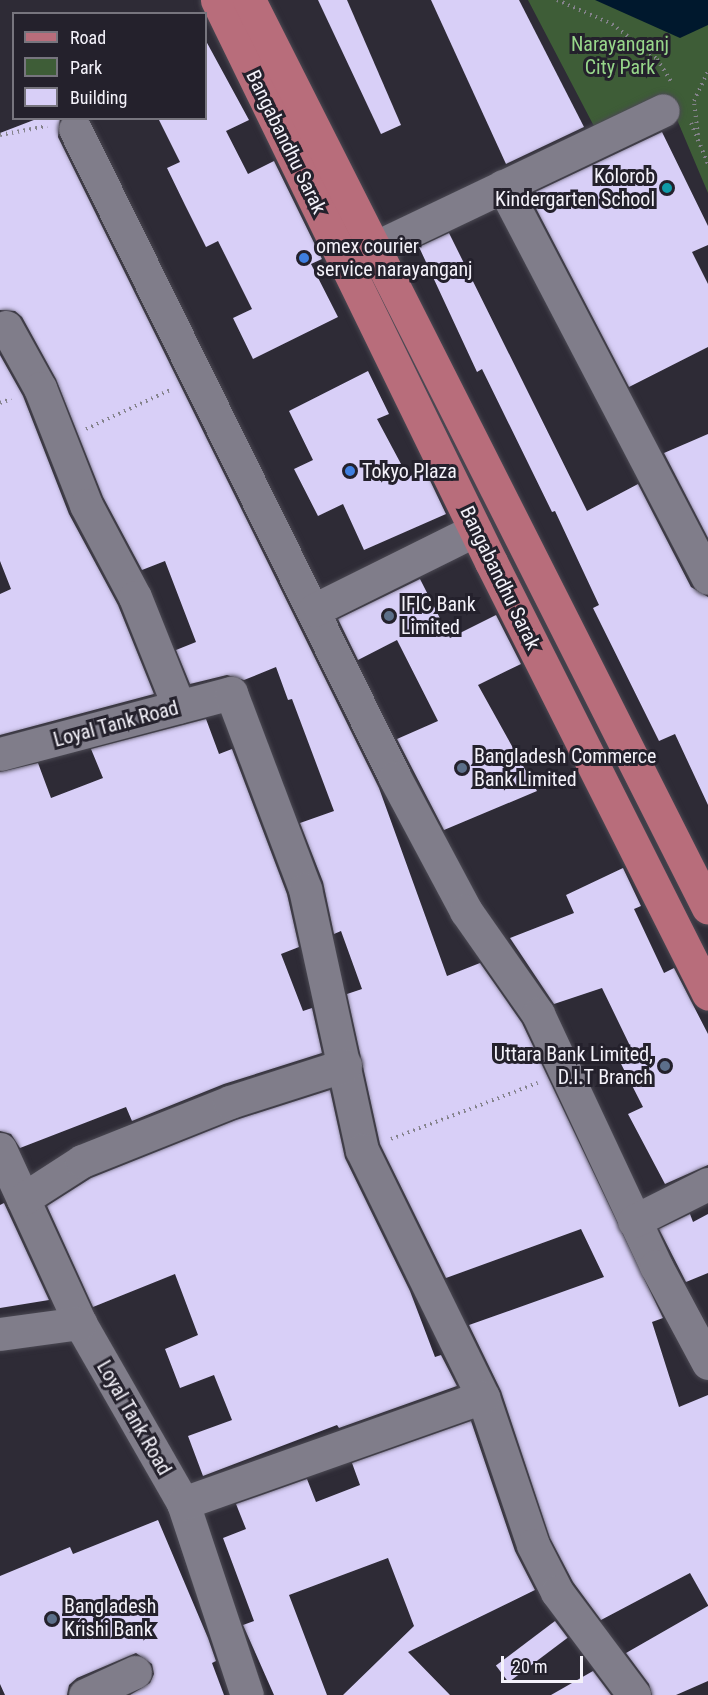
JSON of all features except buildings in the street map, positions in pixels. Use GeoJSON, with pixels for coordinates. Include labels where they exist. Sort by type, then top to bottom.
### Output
{"type":"FeatureCollection","features":[{"type":"Feature","properties":{"kind":"main road","name":"Bangabandhu Sarak"},"geometry":{"type":"LineString","coordinates":[[217,0],[475,530],[708,993]]}},
{"type":"Feature","properties":{"kind":"main road","name":"Bangabandhu Sarak"},"geometry":{"type":"LineString","coordinates":[[249,0],[372,249],[708,908]]}},
{"type":"Feature","properties":{"kind":"street"},"geometry":{"type":"LineString","coordinates":[[372,249],[675,104]]}},
{"type":"Feature","properties":{"kind":"street"},"geometry":{"type":"LineString","coordinates":[[75,129],[200,376],[395,778],[466,911],[538,1014],[634,1221],[708,1363]]}},
{"type":"Feature","properties":{"kind":"street"},"geometry":{"type":"LineString","coordinates":[[502,186],[708,578]]}},
{"type":"Feature","properties":{"kind":"street"},"geometry":{"type":"LineString","coordinates":[[6,327],[40,388],[58,442],[86,506],[135,597],[178,707]]}},
{"type":"Feature","properties":{"kind":"street"},"geometry":{"type":"LineString","coordinates":[[314,610],[475,530]]}},
{"type":"Feature","properties":{"kind":"street","name":"Loyal Tank Road"},"geometry":{"type":"LineString","coordinates":[[0,754],[231,693],[305,889],[345,1065]]}},
{"type":"Feature","properties":{"kind":"street"},"geometry":{"type":"LineString","coordinates":[[23,1199],[82,1161],[230,1102],[345,1065],[362,1150],[483,1397],[533,1545],[557,1592],[634,1695]]}},
{"type":"Feature","properties":{"kind":"street","name":"Loyal Tank Road"},"geometry":{"type":"LineString","coordinates":[[0,1149],[80,1323],[183,1503],[247,1695]]}},
{"type":"Feature","properties":{"kind":"street"},"geometry":{"type":"LineString","coordinates":[[634,1221],[708,1184]]}},
{"type":"Feature","properties":{"kind":"street"},"geometry":{"type":"LineString","coordinates":[[0,1334],[80,1323]]}},
{"type":"Feature","properties":{"kind":"street"},"geometry":{"type":"LineString","coordinates":[[183,1503],[483,1397]]}},
{"type":"Feature","properties":{"kind":"street"},"geometry":{"type":"LineString","coordinates":[[85,1695],[135,1672]]}},
{"type":"Feature","properties":{"kind":"path"},"geometry":{"type":"LineString","coordinates":[[557,0],[612,24],[657,59],[675,104],[699,141],[708,164]]}},
{"type":"Feature","properties":{"kind":"path"},"geometry":{"type":"LineString","coordinates":[[699,141],[694,101],[708,71]]}},
{"type":"Feature","properties":{"kind":"path"},"geometry":{"type":"LineString","coordinates":[[0,135],[38,125],[75,129]]}},
{"type":"Feature","properties":{"kind":"path"},"geometry":{"type":"LineString","coordinates":[[58,442],[200,376]]}},
{"type":"Feature","properties":{"kind":"path"},"geometry":{"type":"LineString","coordinates":[[362,1150],[565,1073]]}},
{"type":"Feature","properties":{"kind":"green space","name":"Narayanganj City Park"},"geometry":{"type":"Polygon","coordinates":[[[528,0],[708,0],[708,193],[667,96],[596,130],[528,0]]]}},
{"type":"Feature","properties":{"kind":"water"},"geometry":{"type":"Polygon","coordinates":[[[595,0],[708,0],[708,25],[680,38],[595,0]]]}},
{"type":"Feature","properties":{"kind":"place","name":"Kolorob Kindergarten School"},"geometry":{"type":"Point","coordinates":[667,188]}},
{"type":"Feature","properties":{"kind":"place","name":"omex courier service narayanganj"},"geometry":{"type":"Point","coordinates":[304,258]}},
{"type":"Feature","properties":{"kind":"place","name":"Tokyo Plaza"},"geometry":{"type":"Point","coordinates":[350,471]}},
{"type":"Feature","properties":{"kind":"place","name":"IFIC Bank Limited"},"geometry":{"type":"Point","coordinates":[389,616]}},
{"type":"Feature","properties":{"kind":"place","name":"Bangladesh Commerce Bank Limited"},"geometry":{"type":"Point","coordinates":[462,768]}},
{"type":"Feature","properties":{"kind":"place","name":"Uttara Bank Limited, D.I.T Branch"},"geometry":{"type":"Point","coordinates":[665,1066]}},
{"type":"Feature","properties":{"kind":"place","name":"Bangladesh Krishi Bank"},"geometry":{"type":"Point","coordinates":[52,1619]}}]}
